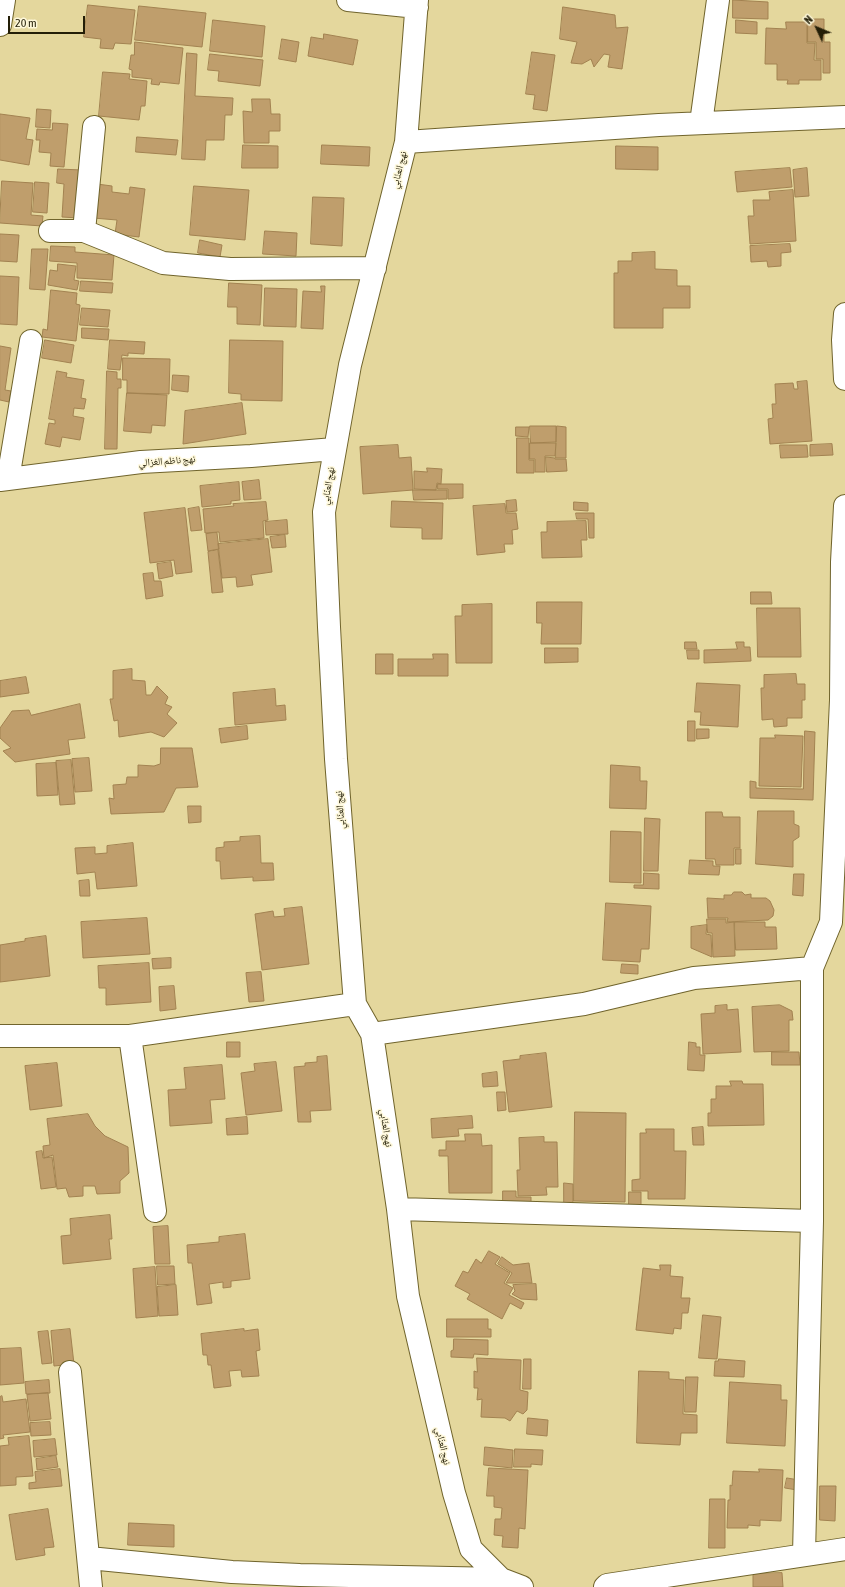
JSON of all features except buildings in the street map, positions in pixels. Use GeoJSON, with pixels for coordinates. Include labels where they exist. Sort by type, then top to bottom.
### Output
{"type":"FeatureCollection","features":[{"type":"Feature","properties":{"kind":"street"},"geometry":{"type":"LineString","coordinates":[[0,25],[4,0]]}},
{"type":"Feature","properties":{"kind":"street"},"geometry":{"type":"LineString","coordinates":[[348,0],[417,3]]}},
{"type":"Feature","properties":{"kind":"street"},"geometry":{"type":"LineString","coordinates":[[701,123],[718,0]]}},
{"type":"Feature","properties":{"kind":"street","name":"نهج العنّابي"},"geometry":{"type":"LineString","coordinates":[[417,3],[406,142],[350,364],[324,512],[328,620],[336,760],[355,1004],[372,1034],[398,1208],[408,1296],[454,1494],[471,1548],[501,1579],[522,1587]]}},
{"type":"Feature","properties":{"kind":"street"},"geometry":{"type":"LineString","coordinates":[[406,142],[660,125],[845,117]]}},
{"type":"Feature","properties":{"kind":"street"},"geometry":{"type":"LineString","coordinates":[[84,231],[94,127]]}},
{"type":"Feature","properties":{"kind":"street"},"geometry":{"type":"LineString","coordinates":[[50,231],[84,231],[162,262],[230,269],[375,268]]}},
{"type":"Feature","properties":{"kind":"street"},"geometry":{"type":"LineString","coordinates":[[845,314],[843,340],[845,379]]}},
{"type":"Feature","properties":{"kind":"street"},"geometry":{"type":"LineString","coordinates":[[4,480],[31,341]]}},
{"type":"Feature","properties":{"kind":"street","name":"نهج ناظم الغزالي"},"geometry":{"type":"LineString","coordinates":[[4,480],[141,462],[251,456],[334,449]]}},
{"type":"Feature","properties":{"kind":"street"},"geometry":{"type":"LineString","coordinates":[[804,1554],[812,1220],[812,968],[831,922],[844,665],[842,562],[845,506]]}},
{"type":"Feature","properties":{"kind":"street"},"geometry":{"type":"LineString","coordinates":[[372,1034],[584,1004],[694,978],[812,968]]}},
{"type":"Feature","properties":{"kind":"street"},"geometry":{"type":"LineString","coordinates":[[0,1036],[130,1036],[355,1004]]}},
{"type":"Feature","properties":{"kind":"street"},"geometry":{"type":"LineString","coordinates":[[130,1036],[155,1211]]}},
{"type":"Feature","properties":{"kind":"street"},"geometry":{"type":"LineString","coordinates":[[398,1208],[812,1220]]}},
{"type":"Feature","properties":{"kind":"street"},"geometry":{"type":"LineString","coordinates":[[70,1372],[91,1587]]}},
{"type":"Feature","properties":{"kind":"street"},"geometry":{"type":"LineString","coordinates":[[605,1587],[607,1585],[845,1549]]}},
{"type":"Feature","properties":{"kind":"street"},"geometry":{"type":"LineString","coordinates":[[89,1558],[231,1579],[300,1575],[501,1579]]}}]}
